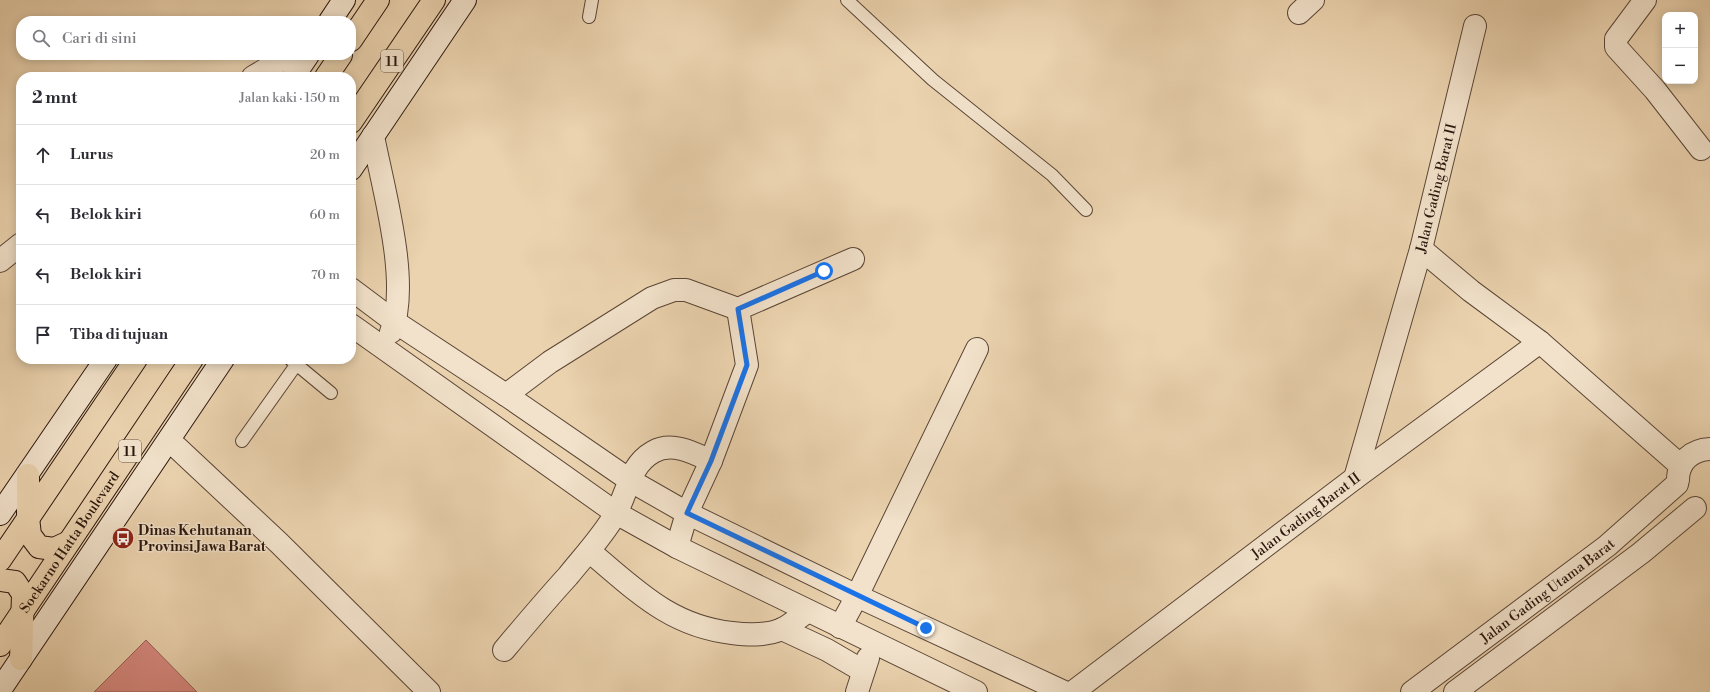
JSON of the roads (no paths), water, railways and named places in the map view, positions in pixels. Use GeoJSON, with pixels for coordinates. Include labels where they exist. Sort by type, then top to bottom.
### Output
{"type":"FeatureCollection","features":[{"type":"Feature","properties":{"kind":"highway"},"geometry":{"type":"LineString","coordinates":[[356,33],[378,0]]}},
{"type":"Feature","properties":{"kind":"highway","name":"11"},"geometry":{"type":"LineString","coordinates":[[356,115],[434,0]]}},
{"type":"Feature","properties":{"kind":"highway"},"geometry":{"type":"LineString","coordinates":[[329,72],[338,60]]}},
{"type":"Feature","properties":{"kind":"highway"},"geometry":{"type":"LineString","coordinates":[[0,560],[133,364]]}},
{"type":"Feature","properties":{"kind":"highway","name":"Soekarno Hatta Boulevard"},"geometry":{"type":"LineString","coordinates":[[0,645],[189,364]]}},
{"type":"Feature","properties":{"kind":"highway"},"geometry":{"type":"LineString","coordinates":[[28,475],[28,518],[30,535],[39,547],[54,549],[69,542]]}},
{"type":"Feature","properties":{"kind":"highway"},"geometry":{"type":"LineString","coordinates":[[0,580],[15,582],[23,594],[21,659]]}},
{"type":"Feature","properties":{"kind":"street"},"geometry":{"type":"LineString","coordinates":[[356,162],[465,0]]}},
{"type":"Feature","properties":{"kind":"street"},"geometry":{"type":"LineString","coordinates":[[1645,0],[1616,39],[1616,47],[1655,90],[1701,149]]}},
{"type":"Feature","properties":{"kind":"street","name":"Jalan Gading Barat II"},"geometry":{"type":"LineString","coordinates":[[1475,26],[1421,249],[1471,291],[1540,342],[1679,475],[1683,498],[1703,510]]}},
{"type":"Feature","properties":{"kind":"street"},"geometry":{"type":"LineString","coordinates":[[261,72],[282,60]]}},
{"type":"Feature","properties":{"kind":"street"},"geometry":{"type":"LineString","coordinates":[[296,72],[305,60]]}},
{"type":"Feature","properties":{"kind":"street"},"geometry":{"type":"LineString","coordinates":[[373,136],[392,229],[399,275],[395,322],[384,348]]}},
{"type":"Feature","properties":{"kind":"street"},"geometry":{"type":"LineString","coordinates":[[0,261],[16,248]]}},
{"type":"Feature","properties":{"kind":"street"},"geometry":{"type":"LineString","coordinates":[[1355,478],[1421,249]]}},
{"type":"Feature","properties":{"kind":"street"},"geometry":{"type":"LineString","coordinates":[[506,395],[550,362],[652,298],[674,290],[686,290],[738,309],[853,259]]}},
{"type":"Feature","properties":{"kind":"street"},"geometry":{"type":"LineString","coordinates":[[356,293],[395,322],[506,395],[630,480],[687,513],[857,596],[1064,692]]}},
{"type":"Feature","properties":{"kind":"street"},"geometry":{"type":"LineString","coordinates":[[677,547],[687,513],[711,461],[747,365],[738,309]]}},
{"type":"Feature","properties":{"kind":"street"},"geometry":{"type":"LineString","coordinates":[[356,328],[616,513],[677,547],[976,692]]}},
{"type":"Feature","properties":{"kind":"street","name":"Jalan Gading Barat II"},"geometry":{"type":"LineString","coordinates":[[1073,692],[1355,478],[1540,342]]}},
{"type":"Feature","properties":{"kind":"street"},"geometry":{"type":"LineString","coordinates":[[840,627],[857,596],[977,349]]}},
{"type":"Feature","properties":{"kind":"street"},"geometry":{"type":"LineString","coordinates":[[0,514],[103,364]]}},
{"type":"Feature","properties":{"kind":"street"},"geometry":{"type":"LineString","coordinates":[[0,690],[220,364]]}},
{"type":"Feature","properties":{"kind":"street"},"geometry":{"type":"LineString","coordinates":[[169,440],[285,549],[429,692]]}},
{"type":"Feature","properties":{"kind":"street"},"geometry":{"type":"LineString","coordinates":[[504,650],[589,550],[616,513],[635,468],[645,457],[655,451],[670,448],[685,450],[711,461]]}},
{"type":"Feature","properties":{"kind":"street","name":"Jalan Gading Utama Barat"},"geometry":{"type":"LineString","coordinates":[[1412,692],[1607,546],[1679,475],[1689,455],[1701,450],[1710,449]]}},
{"type":"Feature","properties":{"kind":"street","name":"Jalan Gading Utama Barat"},"geometry":{"type":"LineString","coordinates":[[1455,692],[1640,553],[1703,510]]}},
{"type":"Feature","properties":{"kind":"street"},"geometry":{"type":"LineString","coordinates":[[589,550],[656,606],[688,623],[715,631],[751,635],[768,633],[782,629],[808,611]]}},
{"type":"Feature","properties":{"kind":"street"},"geometry":{"type":"LineString","coordinates":[[782,629],[827,650],[863,671]]}},
{"type":"Feature","properties":{"kind":"street"},"geometry":{"type":"LineString","coordinates":[[857,692],[873,642]]}},
{"type":"Feature","properties":{"kind":"lane"},"geometry":{"type":"LineString","coordinates":[[589,17],[592,0]]}},
{"type":"Feature","properties":{"kind":"lane"},"geometry":{"type":"LineString","coordinates":[[847,0],[932,80],[1052,175],[1086,210]]}},
{"type":"Feature","properties":{"kind":"lane"},"geometry":{"type":"LineString","coordinates":[[242,441],[292,364]]}},
{"type":"Feature","properties":{"kind":"lane"},"geometry":{"type":"LineString","coordinates":[[295,364],[331,393]]}},
{"type":"Feature","properties":{"kind":"place","name":"Dinas Kehutanan Provinsi Jawa Barat"},"geometry":{"type":"Point","coordinates":[123,538]}}]}
